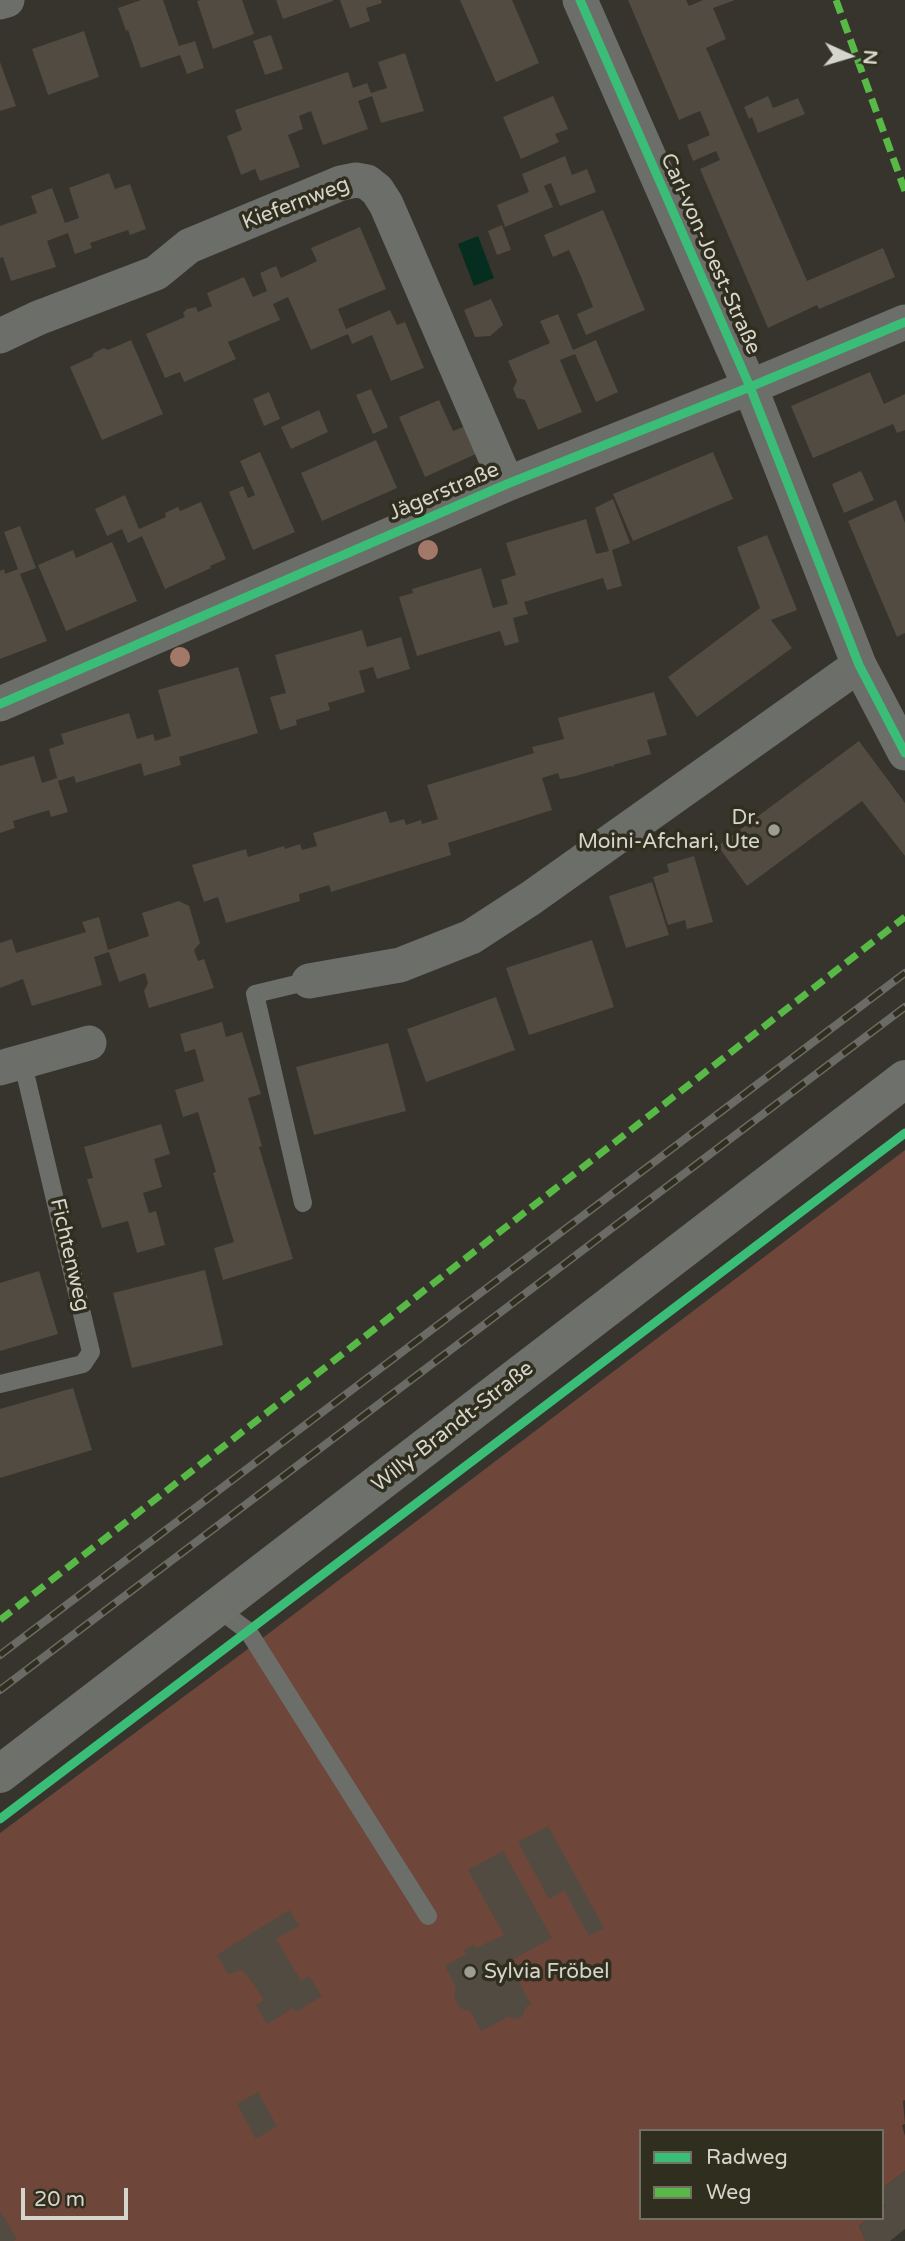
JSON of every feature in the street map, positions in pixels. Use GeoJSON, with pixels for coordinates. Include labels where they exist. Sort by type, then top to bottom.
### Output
{"type":"FeatureCollection","features":[{"type":"Feature","properties":{"kind":"main road","name":"Willy-Brandt-Straße"},"geometry":{"type":"LineString","coordinates":[[0,1774],[905,1079]]}},
{"type":"Feature","properties":{"kind":"street"},"geometry":{"type":"LineString","coordinates":[[0,2],[7,0]]}},
{"type":"Feature","properties":{"kind":"street","name":"Carl-von-Joest-Straße"},"geometry":{"type":"LineString","coordinates":[[580,0],[750,387],[859,665],[905,753]]}},
{"type":"Feature","properties":{"kind":"street","name":"Kiefernweg"},"geometry":{"type":"LineString","coordinates":[[0,336],[38,318],[156,273],[189,246],[341,183],[356,180],[368,182],[386,204],[507,484]]}},
{"type":"Feature","properties":{"kind":"street","name":"Jägerstraße"},"geometry":{"type":"LineString","coordinates":[[0,704],[507,484],[905,322]]}},
{"type":"Feature","properties":{"kind":"street"},"geometry":{"type":"LineString","coordinates":[[309,981],[400,965],[471,937],[531,898],[859,665]]}},
{"type":"Feature","properties":{"kind":"street","name":"Fichtenweg"},"geometry":{"type":"LineString","coordinates":[[11,1064],[89,1043]]}},
{"type":"Feature","properties":{"kind":"lane"},"geometry":{"type":"LineString","coordinates":[[303,1203],[254,994],[309,981]]}},
{"type":"Feature","properties":{"kind":"lane","name":"Fichtenweg"},"geometry":{"type":"LineString","coordinates":[[0,1384],[83,1364],[92,1353],[11,1064]]}},
{"type":"Feature","properties":{"kind":"lane"},"geometry":{"type":"LineString","coordinates":[[217,1608],[248,1631],[428,1916]]}},
{"type":"Feature","properties":{"kind":"shaded area"},"geometry":{"type":"Polygon","coordinates":[[[478,236],[494,278],[474,286],[458,244],[478,236]]]}},
{"type":"Feature","properties":{"kind":"shaded area"},"geometry":{"type":"Polygon","coordinates":[[[905,1150],[905,2124],[902,2125],[905,2136],[905,2171],[884,2187],[884,2129],[639,2129],[639,2220],[866,2220],[859,2226],[866,2241],[0,2241],[0,1833],[256,1643],[905,1150]]]}},
{"type":"Feature","properties":{"kind":"building"},"geometry":{"type":"Polygon","coordinates":[[[141,0],[163,0],[179,46],[195,41],[204,68],[187,74],[180,55],[141,68],[118,8],[141,0]]]}},
{"type":"Feature","properties":{"kind":"building"},"geometry":{"type":"Polygon","coordinates":[[[242,0],[254,34],[213,49],[197,1],[242,0]]]}},
{"type":"Feature","properties":{"kind":"building"},"geometry":{"type":"Polygon","coordinates":[[[276,0],[333,0],[333,1],[283,19],[276,0]]]}},
{"type":"Feature","properties":{"kind":"building"},"geometry":{"type":"Polygon","coordinates":[[[340,0],[381,0],[382,3],[366,8],[370,21],[350,28],[340,0]]]}},
{"type":"Feature","properties":{"kind":"building"},"geometry":{"type":"Polygon","coordinates":[[[460,0],[512,0],[539,63],[496,82],[460,0]]]}},
{"type":"Feature","properties":{"kind":"building"},"geometry":{"type":"Polygon","coordinates":[[[628,0],[686,0],[689,6],[703,0],[735,0],[713,8],[726,39],[706,48],[807,281],[883,248],[895,277],[819,309],[817,305],[768,328],[700,169],[720,160],[716,151],[693,161],[687,145],[710,135],[700,111],[679,120],[628,0]]]}},
{"type":"Feature","properties":{"kind":"building"},"geometry":{"type":"Polygon","coordinates":[[[84,31],[99,77],[48,95],[32,49],[84,31]]]}},
{"type":"Feature","properties":{"kind":"building"},"geometry":{"type":"Polygon","coordinates":[[[271,35],[283,69],[265,75],[253,41],[271,35]]]}},
{"type":"Feature","properties":{"kind":"building"},"geometry":{"type":"Polygon","coordinates":[[[405,53],[424,111],[381,123],[372,96],[358,101],[368,129],[323,145],[311,111],[299,116],[303,129],[288,135],[300,167],[260,181],[255,169],[241,175],[227,136],[242,130],[235,110],[348,72],[353,88],[367,83],[371,93],[387,88],[378,62],[405,53]]]}},
{"type":"Feature","properties":{"kind":"building"},"geometry":{"type":"Polygon","coordinates":[[[0,62],[16,106],[0,111],[0,62]]]}},
{"type":"Feature","properties":{"kind":"building"},"geometry":{"type":"Polygon","coordinates":[[[553,96],[568,129],[555,134],[559,142],[521,159],[503,117],[553,96]]]}},
{"type":"Feature","properties":{"kind":"building"},"geometry":{"type":"Polygon","coordinates":[[[768,96],[773,108],[798,98],[805,114],[758,133],[752,117],[749,119],[744,107],[768,96]]]}},
{"type":"Feature","properties":{"kind":"building"},"geometry":{"type":"Polygon","coordinates":[[[565,156],[572,175],[587,169],[596,192],[560,206],[551,183],[544,186],[553,207],[505,227],[497,205],[529,192],[522,174],[565,156]]]}},
{"type":"Feature","properties":{"kind":"building"},"geometry":{"type":"Polygon","coordinates":[[[109,173],[115,189],[130,184],[146,229],[130,235],[128,230],[90,243],[92,248],[75,254],[68,233],[47,241],[56,267],[11,281],[3,257],[0,258],[0,226],[37,213],[31,196],[52,188],[65,223],[79,218],[69,188],[109,173]]]}},
{"type":"Feature","properties":{"kind":"building"},"geometry":{"type":"Polygon","coordinates":[[[603,210],[645,310],[586,335],[577,314],[593,307],[581,277],[569,250],[553,257],[544,235],[603,210]]]}},
{"type":"Feature","properties":{"kind":"building"},"geometry":{"type":"Polygon","coordinates":[[[502,225],[511,250],[497,255],[488,231],[502,225]]]}},
{"type":"Feature","properties":{"kind":"building"},"geometry":{"type":"Polygon","coordinates":[[[360,227],[386,289],[338,309],[346,329],[390,310],[397,325],[405,322],[424,368],[391,381],[372,335],[352,344],[348,334],[311,350],[288,297],[273,304],[280,320],[228,342],[236,359],[184,382],[180,372],[165,378],[146,334],[185,317],[183,313],[187,309],[196,307],[198,312],[212,306],[207,293],[244,277],[253,297],[267,291],[260,273],[276,266],[281,278],[303,268],[317,261],[311,248],[360,227]]]}},
{"type":"Feature","properties":{"kind":"building"},"geometry":{"type":"Polygon","coordinates":[[[491,299],[503,325],[490,336],[475,337],[464,310],[491,299]]]}},
{"type":"Feature","properties":{"kind":"building"},"geometry":{"type":"Polygon","coordinates":[[[558,314],[573,350],[596,340],[618,392],[596,402],[575,354],[560,360],[582,412],[538,430],[525,400],[517,398],[513,389],[517,381],[508,361],[550,343],[540,321],[558,314]]]}},
{"type":"Feature","properties":{"kind":"building"},"geometry":{"type":"Polygon","coordinates":[[[131,340],[163,414],[102,440],[70,367],[104,348],[108,350],[131,340]]]}},
{"type":"Feature","properties":{"kind":"building"},"geometry":{"type":"Polygon","coordinates":[[[870,372],[884,404],[905,394],[905,430],[897,433],[893,424],[813,458],[791,406],[870,372]]]}},
{"type":"Feature","properties":{"kind":"building"},"geometry":{"type":"Polygon","coordinates":[[[371,389],[388,427],[373,434],[356,395],[371,389]]]}},
{"type":"Feature","properties":{"kind":"building"},"geometry":{"type":"Polygon","coordinates":[[[269,392],[280,419],[264,426],[253,399],[269,392]]]}},
{"type":"Feature","properties":{"kind":"building"},"geometry":{"type":"Polygon","coordinates":[[[439,400],[453,431],[466,426],[478,453],[425,477],[399,417],[439,400]]]}},
{"type":"Feature","properties":{"kind":"building"},"geometry":{"type":"Polygon","coordinates":[[[319,410],[328,432],[291,449],[281,427],[319,410]]]}},
{"type":"Feature","properties":{"kind":"building"},"geometry":{"type":"Polygon","coordinates":[[[376,440],[397,488],[322,521],[301,473],[376,440]]]}},
{"type":"Feature","properties":{"kind":"building"},"geometry":{"type":"Polygon","coordinates":[[[260,452],[295,532],[253,550],[229,492],[243,486],[248,498],[255,495],[240,461],[260,452]]]}},
{"type":"Feature","properties":{"kind":"building"},"geometry":{"type":"Polygon","coordinates":[[[713,452],[733,499],[633,541],[613,494],[713,452]]]}},
{"type":"Feature","properties":{"kind":"building"},"geometry":{"type":"Polygon","coordinates":[[[861,471],[874,500],[844,513],[832,484],[861,471]]]}},
{"type":"Feature","properties":{"kind":"building"},"geometry":{"type":"Polygon","coordinates":[[[125,495],[139,529],[166,517],[165,513],[178,507],[180,511],[201,502],[226,559],[165,589],[142,536],[128,543],[122,529],[107,536],[95,509],[125,495]]]}},
{"type":"Feature","properties":{"kind":"building"},"geometry":{"type":"Polygon","coordinates":[[[613,499],[630,543],[612,550],[622,586],[607,590],[603,578],[524,602],[528,614],[513,618],[519,642],[505,646],[500,631],[417,656],[399,597],[413,593],[412,589],[481,568],[493,608],[508,604],[501,580],[516,575],[506,543],[586,519],[596,554],[609,551],[595,508],[613,499]]]}},
{"type":"Feature","properties":{"kind":"building"},"geometry":{"type":"Polygon","coordinates":[[[896,500],[905,523],[905,633],[897,637],[848,521],[896,500]]]}},
{"type":"Feature","properties":{"kind":"building"},"geometry":{"type":"Polygon","coordinates":[[[20,526],[36,568],[20,574],[47,641],[0,659],[0,571],[4,569],[5,574],[18,569],[4,532],[20,526]]]}},
{"type":"Feature","properties":{"kind":"building"},"geometry":{"type":"Polygon","coordinates":[[[767,535],[797,610],[771,620],[792,648],[697,717],[668,677],[760,608],[737,547],[767,535]]]}},
{"type":"Feature","properties":{"kind":"building"},"geometry":{"type":"Polygon","coordinates":[[[112,542],[137,601],[66,631],[38,565],[73,550],[76,558],[112,542]]]}},
{"type":"Feature","properties":{"kind":"building"},"geometry":{"type":"Polygon","coordinates":[[[362,630],[367,647],[401,637],[410,669],[377,679],[373,667],[359,671],[365,692],[328,703],[330,710],[296,720],[297,725],[280,730],[270,697],[286,693],[275,655],[362,630]]]}},
{"type":"Feature","properties":{"kind":"building"},"geometry":{"type":"Polygon","coordinates":[[[238,667],[258,733],[179,757],[181,765],[144,776],[141,763],[76,783],[74,776],[58,781],[49,749],[64,744],[61,734],[129,713],[137,739],[153,734],[155,741],[171,736],[158,690],[238,667]]]}},
{"type":"Feature","properties":{"kind":"building"},"geometry":{"type":"Polygon","coordinates":[[[654,692],[667,735],[647,740],[651,754],[576,776],[560,779],[558,773],[542,778],[552,810],[448,843],[451,855],[331,892],[329,885],[299,894],[300,901],[226,923],[218,897],[204,902],[192,865],[246,849],[248,857],[284,846],[285,849],[300,844],[302,850],[317,846],[313,833],[386,811],[390,823],[404,819],[406,825],[421,820],[422,824],[438,819],[427,785],[534,753],[532,747],[564,739],[558,718],[654,692]]]}},
{"type":"Feature","properties":{"kind":"building"},"geometry":{"type":"Polygon","coordinates":[[[859,741],[905,803],[905,856],[862,801],[747,886],[718,846],[859,741]]]}},
{"type":"Feature","properties":{"kind":"building"},"geometry":{"type":"Polygon","coordinates":[[[34,756],[42,783],[57,778],[68,812],[51,817],[49,810],[13,821],[15,828],[0,833],[0,766],[34,756]]]}},
{"type":"Feature","properties":{"kind":"building"},"geometry":{"type":"Polygon","coordinates":[[[694,856],[713,922],[687,929],[685,920],[668,925],[653,877],[669,872],[667,864],[694,856]]]}},
{"type":"Feature","properties":{"kind":"building"},"geometry":{"type":"Polygon","coordinates":[[[652,882],[669,935],[626,948],[609,896],[652,882]]]}},
{"type":"Feature","properties":{"kind":"building"},"geometry":{"type":"Polygon","coordinates":[[[179,901],[189,906],[200,943],[194,950],[198,961],[204,959],[214,988],[149,1008],[144,991],[148,983],[145,973],[119,982],[109,952],[94,957],[102,985],[32,1006],[23,979],[0,988],[0,943],[12,939],[16,953],[86,932],[82,922],[99,917],[108,950],[149,936],[142,913],[179,901]]]}},
{"type":"Feature","properties":{"kind":"building"},"geometry":{"type":"Polygon","coordinates":[[[592,940],[614,1007],[529,1035],[506,968],[592,940]]]}},
{"type":"Feature","properties":{"kind":"building"},"geometry":{"type":"Polygon","coordinates":[[[496,997],[515,1050],[426,1082],[407,1029],[496,997]]]}},
{"type":"Feature","properties":{"kind":"building"},"geometry":{"type":"Polygon","coordinates":[[[222,1022],[226,1037],[242,1032],[261,1094],[248,1098],[262,1146],[259,1147],[293,1259],[223,1280],[214,1248],[234,1242],[198,1112],[183,1117],[175,1090],[204,1081],[195,1049],[185,1052],[180,1034],[222,1022]]]}},
{"type":"Feature","properties":{"kind":"building"},"geometry":{"type":"Polygon","coordinates":[[[388,1043],[406,1111],[314,1135],[296,1067],[388,1043]]]}},
{"type":"Feature","properties":{"kind":"building"},"geometry":{"type":"Polygon","coordinates":[[[161,1124],[170,1154],[154,1159],[162,1187],[143,1193],[149,1213],[156,1211],[165,1245],[137,1253],[128,1221],[102,1228],[87,1179],[93,1178],[84,1147],[161,1124]]]}},
{"type":"Feature","properties":{"kind":"building"},"geometry":{"type":"Polygon","coordinates":[[[205,1270],[223,1345],[132,1368],[113,1293],[205,1270]]]}},
{"type":"Feature","properties":{"kind":"building"},"geometry":{"type":"Polygon","coordinates":[[[39,1271],[58,1334],[0,1351],[0,1283],[39,1271]]]}},
{"type":"Feature","properties":{"kind":"building"},"geometry":{"type":"Polygon","coordinates":[[[73,1388],[92,1450],[0,1478],[0,1409],[73,1388]]]}},
{"type":"Feature","properties":{"kind":"building"},"geometry":{"type":"Polygon","coordinates":[[[548,1826],[604,1928],[589,1936],[564,1890],[549,1899],[518,1842],[548,1826]]]}},
{"type":"Feature","properties":{"kind":"building"},"geometry":{"type":"Polygon","coordinates":[[[503,1851],[552,1938],[508,1962],[531,2004],[525,2008],[523,2016],[516,2019],[508,2017],[481,2031],[470,2011],[460,2008],[454,1998],[456,1987],[445,1966],[466,1954],[464,1950],[474,1945],[476,1948],[504,1935],[468,1870],[503,1851]]]}},
{"type":"Feature","properties":{"kind":"building"},"geometry":{"type":"Polygon","coordinates":[[[289,1910],[299,1926],[276,1939],[301,1981],[309,1976],[322,1996],[296,2012],[293,2008],[267,2024],[256,2005],[264,2000],[246,1973],[242,1970],[228,1974],[217,1955],[289,1910]]]}},
{"type":"Feature","properties":{"kind":"building"},"geometry":{"type":"Polygon","coordinates":[[[258,2092],[277,2126],[256,2139],[237,2104],[258,2092]]]}},
{"type":"Feature","properties":{"kind":"building"},"geometry":{"type":"Polygon","coordinates":[[[905,2171],[905,2229],[890,2241],[866,2241],[859,2226],[866,2220],[884,2220],[884,2187],[905,2171]]]}},
{"type":"Feature","properties":{"kind":"building"},"geometry":{"type":"Polygon","coordinates":[[[0,2211],[17,2239],[0,2241],[0,2211]]]}},
{"type":"Feature","properties":{"kind":"railway"},"geometry":{"type":"LineString","coordinates":[[0,1655],[905,973]]}},
{"type":"Feature","properties":{"kind":"railway"},"geometry":{"type":"LineString","coordinates":[[0,1690],[905,1007]]}},
{"type":"Feature","properties":{"kind":"marked path"},"geometry":{"type":"LineString","coordinates":[[836,0],[905,191]]}},
{"type":"Feature","properties":{"kind":"marked path"},"geometry":{"type":"LineString","coordinates":[[0,1620],[905,917]]}},
{"type":"Feature","properties":{"kind":"cycle path"},"geometry":{"type":"LineString","coordinates":[[580,0],[750,387],[859,665],[905,753]]}},
{"type":"Feature","properties":{"kind":"cycle path"},"geometry":{"type":"LineString","coordinates":[[0,704],[507,484],[905,322]]}},
{"type":"Feature","properties":{"kind":"cycle path"},"geometry":{"type":"LineString","coordinates":[[0,1819],[905,1133]]}},
{"type":"Feature","properties":{"kind":"place","name":"Dr. Moini-Afchari, Ute"},"geometry":{"type":"Point","coordinates":[774,830]}},
{"type":"Feature","properties":{"kind":"place","name":"Sylvia Fröbel"},"geometry":{"type":"Point","coordinates":[470,1972]}}]}
